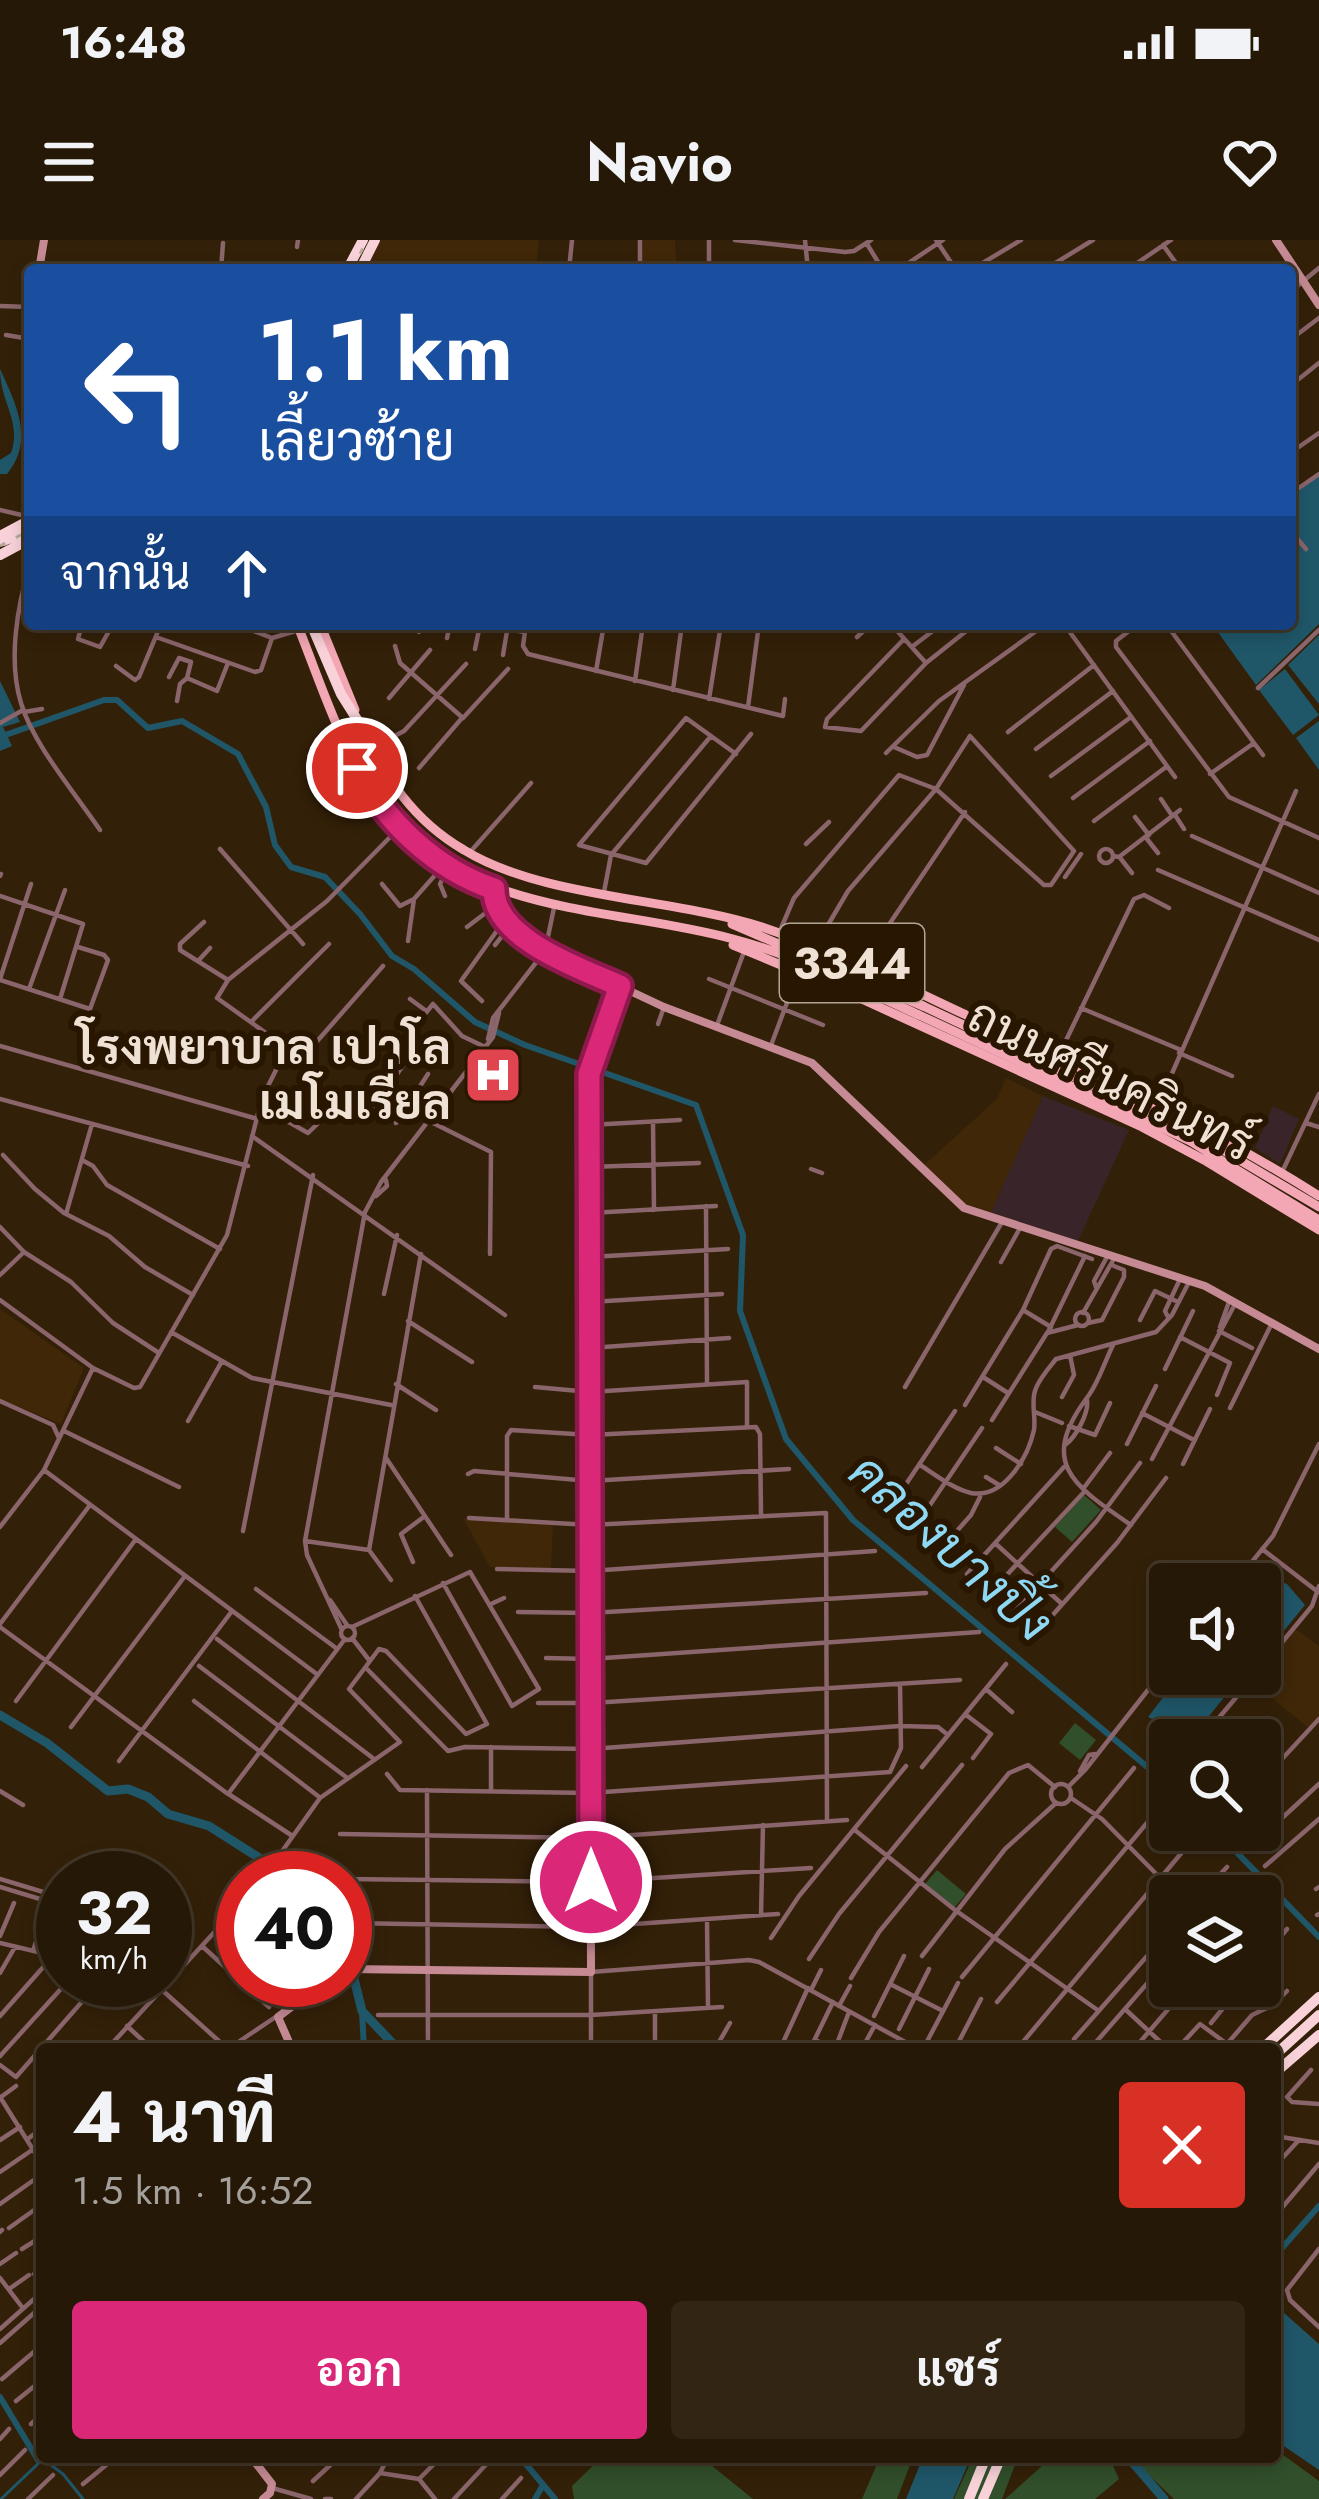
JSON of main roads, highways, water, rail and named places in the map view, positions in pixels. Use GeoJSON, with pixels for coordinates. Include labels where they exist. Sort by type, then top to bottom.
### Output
{"type":"FeatureCollection","features":[{"type":"Feature","properties":{"kind":"highway"},"geometry":{"type":"LineString","coordinates":[[310,630],[363,729]]}},
{"type":"Feature","properties":{"kind":"highway"},"geometry":{"type":"LineString","coordinates":[[1269,2043],[1319,1997]]}},
{"type":"Feature","properties":{"kind":"highway"},"geometry":{"type":"LineString","coordinates":[[1281,2050],[1319,2015]]}},
{"type":"Feature","properties":{"kind":"highway"},"geometry":{"type":"LineString","coordinates":[[1281,2068],[1319,2036]]}},
{"type":"Feature","properties":{"kind":"highway"},"geometry":{"type":"LineString","coordinates":[[969,2499],[984,2463]]}},
{"type":"Feature","properties":{"kind":"highway"},"geometry":{"type":"LineString","coordinates":[[983,2499],[998,2463]]}},
{"type":"Feature","properties":{"kind":"main road","name":"ถนนศรีนครินทร์"},"geometry":{"type":"LineString","coordinates":[[310,630],[353,761],[400,827],[446,866],[494,889],[732,938],[921,1011]]}},
{"type":"Feature","properties":{"kind":"main road","name":"ถนนศรีนครินทร์"},"geometry":{"type":"LineString","coordinates":[[363,729],[390,782],[423,821],[474,856],[516,874],[669,905],[815,947],[1159,1103],[1319,1196]]}},
{"type":"Feature","properties":{"kind":"main road","name":"ถนนศรีนครินทร์"},"geometry":{"type":"LineString","coordinates":[[669,905],[774,940],[1192,1137],[1319,1207]]}},
{"type":"Feature","properties":{"kind":"main road","name":"ถนนศรีนครินทร์"},"geometry":{"type":"LineString","coordinates":[[665,925],[799,970],[1082,1099],[1204,1160],[1319,1230]]}},
{"type":"Feature","properties":{"kind":"main road"},"geometry":{"type":"LineString","coordinates":[[1015,1069],[1031,1063],[1026,1042]]}},
{"type":"Feature","properties":{"kind":"main road"},"geometry":{"type":"LineString","coordinates":[[1082,1099],[1075,1081],[1093,1073]]}},
{"type":"Feature","properties":{"kind":"main road","name":"ถนนศรีนครินทร์"},"geometry":{"type":"LineString","coordinates":[[1192,1137],[1319,1220]]}},
{"type":"Feature","properties":{"kind":"water"},"geometry":{"type":"Polygon","coordinates":[[[0,369],[17,409],[21,435],[7,474],[0,474],[0,460],[11,453],[14,431],[0,369]]]}},
{"type":"Feature","properties":{"kind":"water"},"geometry":{"type":"Polygon","coordinates":[[[1319,474],[1319,624],[1256,685],[1216,630],[1296,630],[1296,490],[1319,474]]]}},
{"type":"Feature","properties":{"kind":"water"},"geometry":{"type":"Polygon","coordinates":[[[1319,635],[1319,704],[1288,665],[1319,635]]]}},
{"type":"Feature","properties":{"kind":"water"},"geometry":{"type":"Polygon","coordinates":[[[1285,669],[1319,715],[1293,735],[1259,690],[1285,669]]]}},
{"type":"Feature","properties":{"kind":"water"},"geometry":{"type":"Polygon","coordinates":[[[0,681],[20,722],[3,727],[12,746],[0,751],[0,681]]]}},
{"type":"Feature","properties":{"kind":"water"},"geometry":{"type":"Polygon","coordinates":[[[1319,721],[1319,770],[1296,738],[1319,721]]]}},
{"type":"Feature","properties":{"kind":"water"},"geometry":{"type":"Polygon","coordinates":[[[1281,1582],[1305,1605],[1281,1634],[1281,1582]]]}},
{"type":"Feature","properties":{"kind":"water"},"geometry":{"type":"Polygon","coordinates":[[[1165,1695],[1226,1695],[1207,1719],[1148,1717],[1165,1695]]]}},
{"type":"Feature","properties":{"kind":"water"},"geometry":{"type":"Polygon","coordinates":[[[1281,2310],[1319,2344],[1319,2470],[1281,2444],[1281,2310]]]}},
{"type":"Feature","properties":{"kind":"water"},"geometry":{"type":"Polygon","coordinates":[[[921,2463],[968,2463],[953,2499],[906,2499],[921,2463]]]}},
{"type":"Feature","properties":{"kind":"waterway","name":"คลองบางปิ้ง"},"geometry":{"type":"LineString","coordinates":[[0,737],[104,700],[117,700],[148,728],[182,721],[238,754],[266,807],[275,845],[291,867],[325,877],[392,956],[475,1022],[525,1045],[696,1105],[743,1235],[740,1311],[786,1439],[853,1520],[1149,1768]]}},
{"type":"Feature","properties":{"kind":"waterway"},"geometry":{"type":"LineString","coordinates":[[0,1715],[47,1743],[108,1791],[128,1789],[148,1797],[168,1814],[209,1826],[248,1851]]}},
{"type":"Feature","properties":{"kind":"waterway","name":"คลองบางปิ้ง"},"geometry":{"type":"LineString","coordinates":[[1235,1851],[1319,1937]]}},
{"type":"Feature","properties":{"kind":"waterway"},"geometry":{"type":"LineString","coordinates":[[361,2007],[392,2043]]}},
{"type":"Feature","properties":{"kind":"waterway"},"geometry":{"type":"LineString","coordinates":[[362,2011],[364,2043]]}},
{"type":"Feature","properties":{"kind":"waterway"},"geometry":{"type":"LineString","coordinates":[[1281,2249],[1319,2206]]}},
{"type":"Feature","properties":{"kind":"waterway"},"geometry":{"type":"LineString","coordinates":[[0,2397],[36,2457]]}},
{"type":"Feature","properties":{"kind":"waterway"},"geometry":{"type":"LineString","coordinates":[[1,2499],[39,2463]]}},
{"type":"Feature","properties":{"kind":"waterway"},"geometry":{"type":"LineString","coordinates":[[48,2463],[83,2499]]}},
{"type":"Feature","properties":{"kind":"waterway"},"geometry":{"type":"LineString","coordinates":[[525,2463],[555,2499]]}},
{"type":"Feature","properties":{"kind":"waterway"},"geometry":{"type":"LineString","coordinates":[[1133,2463],[1164,2499]]}},
{"type":"Feature","properties":{"kind":"waterway"},"geometry":{"type":"LineString","coordinates":[[535,2499],[543,2485]]}},
{"type":"Feature","properties":{"kind":"railway"},"geometry":{"type":"LineString","coordinates":[[355,264],[367,240]]}},
{"type":"Feature","properties":{"kind":"railway"},"geometry":{"type":"LineString","coordinates":[[0,546],[24,533]]}},
{"type":"Feature","properties":{"kind":"place","name":"โรงพยาบาล เปาโล เมโมเรี่ยล"},"geometry":{"type":"Point","coordinates":[493,1075]}}]}
